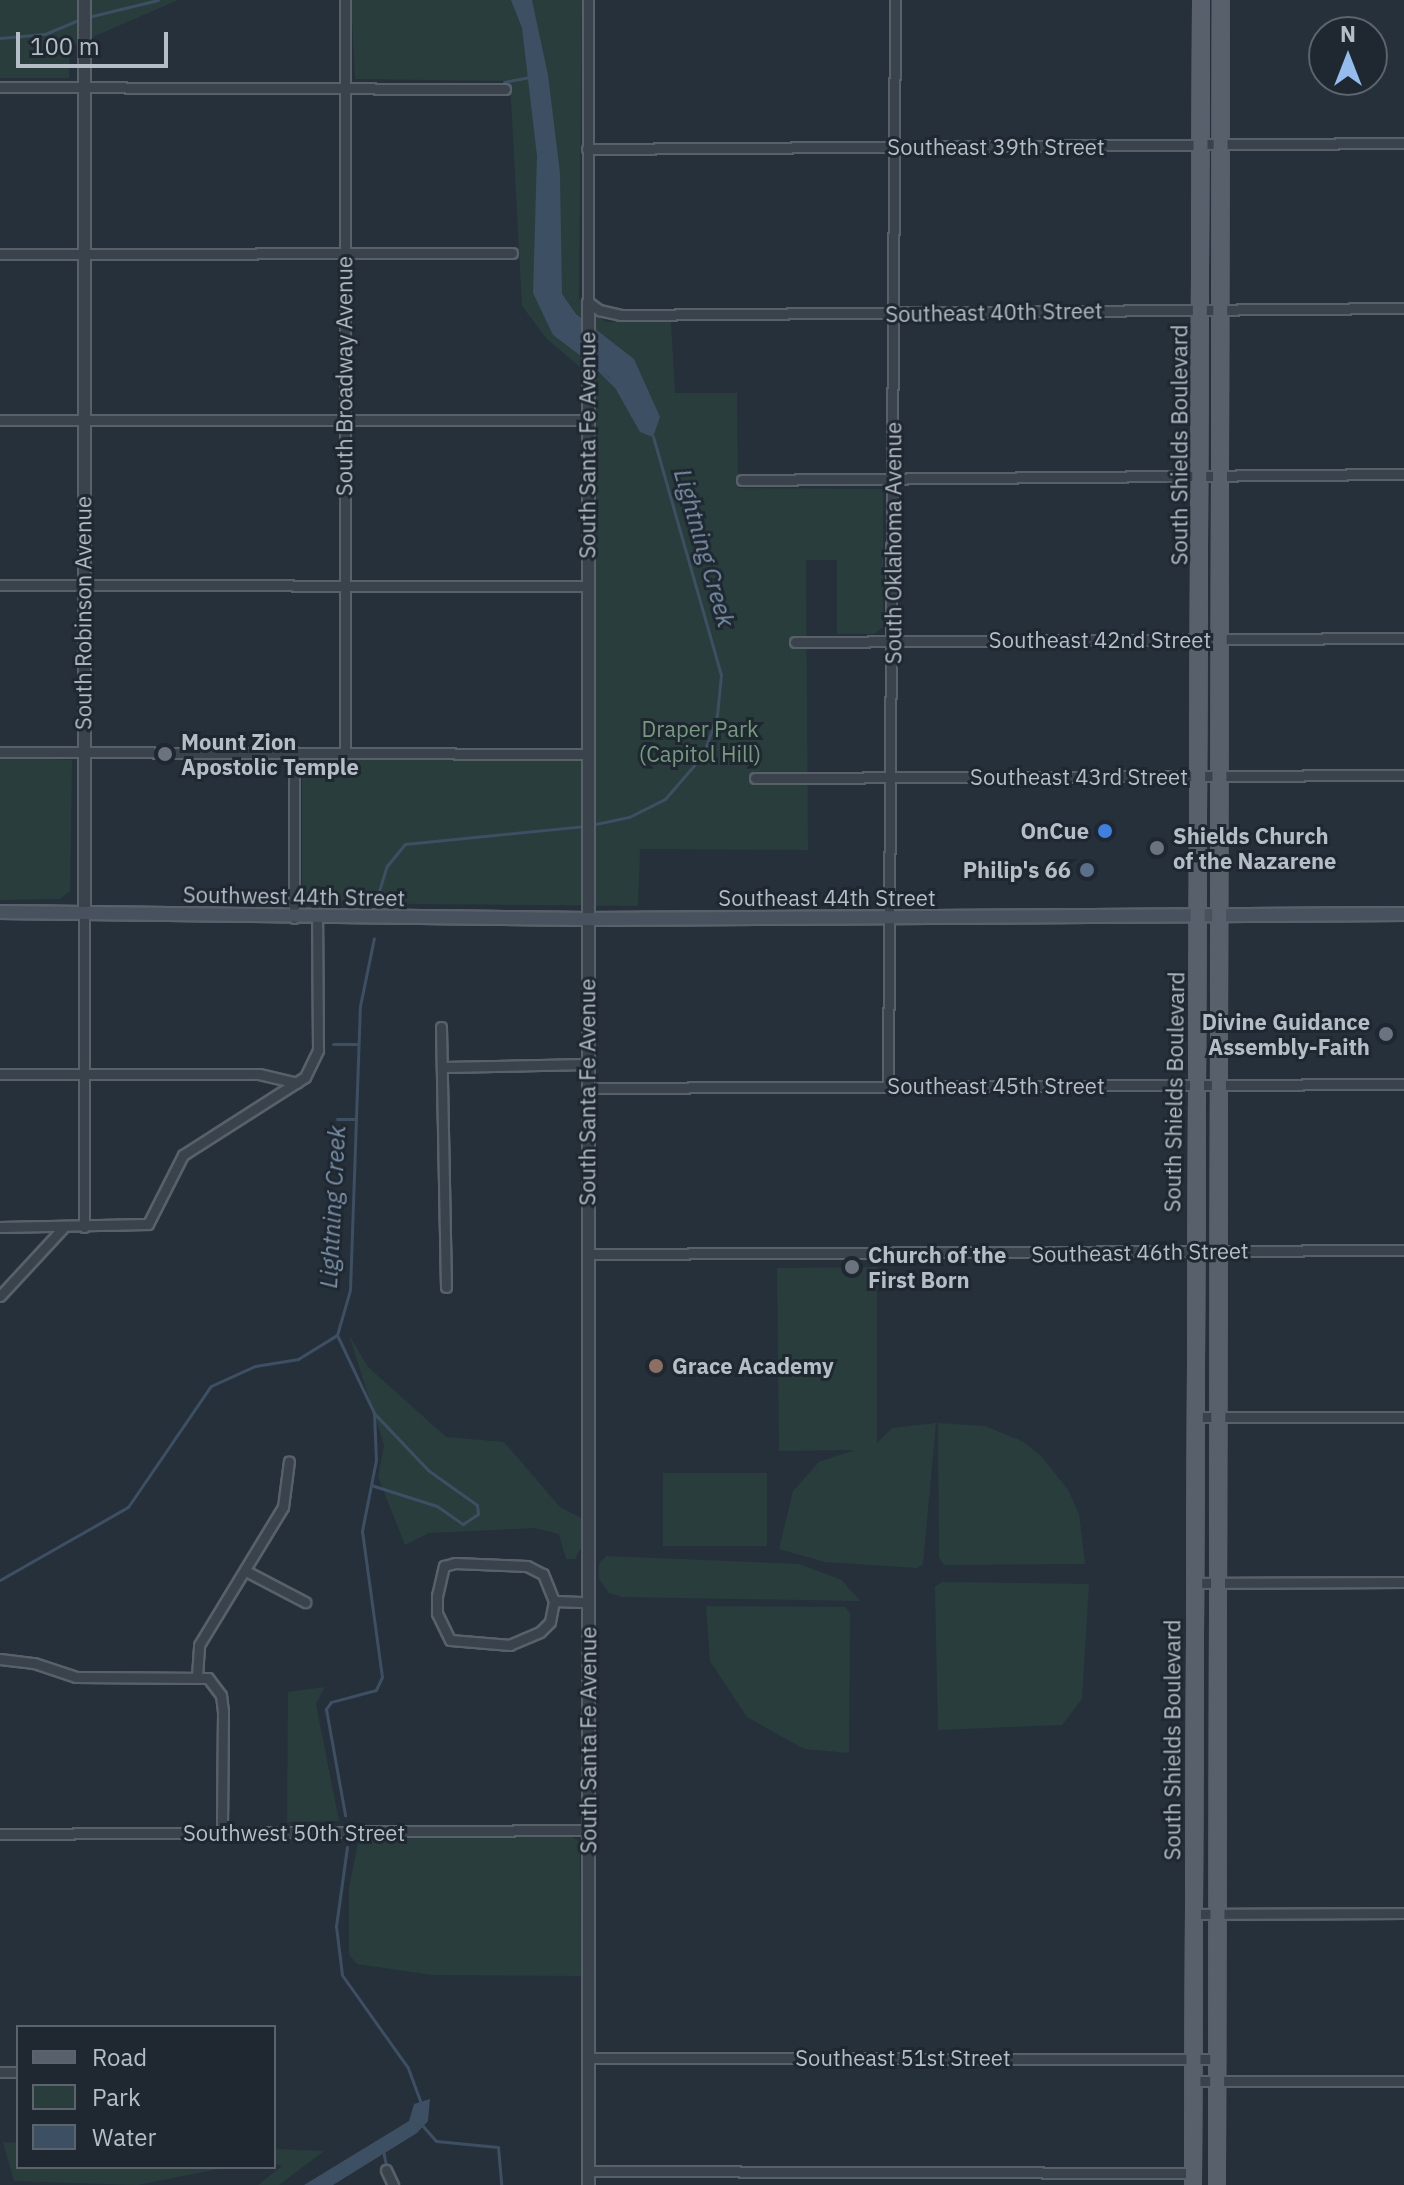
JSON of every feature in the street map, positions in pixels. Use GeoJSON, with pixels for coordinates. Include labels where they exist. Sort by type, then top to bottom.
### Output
{"type":"FeatureCollection","features":[{"type":"Feature","properties":{"kind":"main road","name":"South Shields Boulevard"},"geometry":{"type":"LineString","coordinates":[[1193,2179],[1194,1250],[1200,777],[1201,0]]}},
{"type":"Feature","properties":{"kind":"main road","name":"South Shields Boulevard"},"geometry":{"type":"LineString","coordinates":[[1217,2185],[1221,0]]}},
{"type":"Feature","properties":{"kind":"main road","name":"Southwest 44th Street"},"geometry":{"type":"LineString","coordinates":[[0,912],[294,918],[586,919]]}},
{"type":"Feature","properties":{"kind":"main road","name":"Southeast 44th Street"},"geometry":{"type":"LineString","coordinates":[[586,919],[1404,914]]}},
{"type":"Feature","properties":{"kind":"street","name":"South Robinson Avenue"},"geometry":{"type":"LineString","coordinates":[[84,0],[84,1227]]}},
{"type":"Feature","properties":{"kind":"street","name":"South Broadway Avenue"},"geometry":{"type":"LineString","coordinates":[[345,0],[345,751]]}},
{"type":"Feature","properties":{"kind":"street","name":"South Santa Fe Avenue"},"geometry":{"type":"LineString","coordinates":[[588,0],[588,2185]]}},
{"type":"Feature","properties":{"kind":"street","name":"South Oklahoma Avenue"},"geometry":{"type":"LineString","coordinates":[[888,1087],[894,778],[891,641],[895,478],[891,313],[895,0]]}},
{"type":"Feature","properties":{"kind":"street"},"geometry":{"type":"LineString","coordinates":[[0,87],[505,89]]}},
{"type":"Feature","properties":{"kind":"street","name":"Southeast 39th Street"},"geometry":{"type":"LineString","coordinates":[[587,149],[1404,143]]}},
{"type":"Feature","properties":{"kind":"street"},"geometry":{"type":"LineString","coordinates":[[0,254],[512,253]]}},
{"type":"Feature","properties":{"kind":"street","name":"Southeast 40th Street"},"geometry":{"type":"LineString","coordinates":[[588,302],[620,315],[1404,308]]}},
{"type":"Feature","properties":{"kind":"street"},"geometry":{"type":"LineString","coordinates":[[0,420],[587,420]]}},
{"type":"Feature","properties":{"kind":"street"},"geometry":{"type":"LineString","coordinates":[[742,480],[1404,474]]}},
{"type":"Feature","properties":{"kind":"street"},"geometry":{"type":"LineString","coordinates":[[0,585],[587,586]]}},
{"type":"Feature","properties":{"kind":"street","name":"Southeast 42nd Street"},"geometry":{"type":"LineString","coordinates":[[795,642],[1404,638]]}},
{"type":"Feature","properties":{"kind":"street"},"geometry":{"type":"LineString","coordinates":[[0,752],[588,754]]}},
{"type":"Feature","properties":{"kind":"street"},"geometry":{"type":"LineString","coordinates":[[294,752],[294,918]]}},
{"type":"Feature","properties":{"kind":"street","name":"Southeast 43rd Street"},"geometry":{"type":"LineString","coordinates":[[755,778],[1404,775]]}},
{"type":"Feature","properties":{"kind":"street"},"geometry":{"type":"LineString","coordinates":[[0,1227],[136,1226],[154,1219],[183,1155],[297,1083],[312,1069],[318,1050],[317,918]]}},
{"type":"Feature","properties":{"kind":"street"},"geometry":{"type":"LineString","coordinates":[[441,1027],[446,1287]]}},
{"type":"Feature","properties":{"kind":"street"},"geometry":{"type":"LineString","coordinates":[[444,1067],[587,1064]]}},
{"type":"Feature","properties":{"kind":"street"},"geometry":{"type":"LineString","coordinates":[[0,1074],[259,1074],[297,1083]]}},
{"type":"Feature","properties":{"kind":"street","name":"Southeast 45th Street"},"geometry":{"type":"LineString","coordinates":[[588,1088],[1404,1084]]}},
{"type":"Feature","properties":{"kind":"street"},"geometry":{"type":"LineString","coordinates":[[0,1296],[64,1227]]}},
{"type":"Feature","properties":{"kind":"street","name":"Southeast 46th Street"},"geometry":{"type":"LineString","coordinates":[[588,1254],[1404,1250]]}},
{"type":"Feature","properties":{"kind":"street"},"geometry":{"type":"LineString","coordinates":[[1194,1417],[1404,1417]]}},
{"type":"Feature","properties":{"kind":"street"},"geometry":{"type":"LineString","coordinates":[[197,1676],[199,1645],[283,1507],[289,1461]]}},
{"type":"Feature","properties":{"kind":"street"},"geometry":{"type":"LineString","coordinates":[[487,1563],[527,1566],[543,1574],[554,1601],[550,1622],[540,1632],[510,1645],[450,1640],[437,1613],[437,1596],[444,1566],[487,1563]]}},
{"type":"Feature","properties":{"kind":"street"},"geometry":{"type":"LineString","coordinates":[[246,1571],[305,1602]]}},
{"type":"Feature","properties":{"kind":"street"},"geometry":{"type":"LineString","coordinates":[[1194,1583],[1404,1582]]}},
{"type":"Feature","properties":{"kind":"street"},"geometry":{"type":"LineString","coordinates":[[554,1601],[588,1602]]}},
{"type":"Feature","properties":{"kind":"street"},"geometry":{"type":"LineString","coordinates":[[0,1659],[34,1663],[76,1677],[208,1678],[221,1695],[222,1834]]}},
{"type":"Feature","properties":{"kind":"street","name":"Southwest 50th Street"},"geometry":{"type":"LineString","coordinates":[[0,1834],[588,1830]]}},
{"type":"Feature","properties":{"kind":"street"},"geometry":{"type":"LineString","coordinates":[[1193,1914],[1404,1913]]}},
{"type":"Feature","properties":{"kind":"street","name":"Southeast 51st Street"},"geometry":{"type":"LineString","coordinates":[[588,2058],[1217,2059]]}},
{"type":"Feature","properties":{"kind":"street"},"geometry":{"type":"LineString","coordinates":[[1193,2081],[1404,2081]]}},
{"type":"Feature","properties":{"kind":"street"},"geometry":{"type":"LineString","coordinates":[[386,2170],[393,2185]]}},
{"type":"Feature","properties":{"kind":"street"},"geometry":{"type":"LineString","coordinates":[[588,2171],[1193,2179]]}},
{"type":"Feature","properties":{"kind":"green space"},"geometry":{"type":"Polygon","coordinates":[[[0,0],[178,0],[70,47],[69,78],[0,78],[0,0]]]}},
{"type":"Feature","properties":{"kind":"green space","name":"Draper Park (Capitol Hill)"},"geometry":{"type":"Polygon","coordinates":[[[351,0],[582,0],[579,299],[606,322],[671,322],[675,393],[737,393],[738,488],[883,489],[883,627],[874,634],[837,634],[837,560],[806,560],[808,850],[640,849],[638,906],[302,903],[302,760],[594,760],[595,380],[547,339],[522,306],[510,81],[355,79],[351,0]]]}},
{"type":"Feature","properties":{"kind":"green space"},"geometry":{"type":"Polygon","coordinates":[[[0,757],[72,760],[70,891],[60,899],[0,900],[0,757]]]}},
{"type":"Feature","properties":{"kind":"green space"},"geometry":{"type":"Polygon","coordinates":[[[877,1267],[877,1443],[892,1428],[936,1423],[923,1564],[917,1568],[825,1562],[779,1549],[793,1491],[819,1462],[855,1450],[779,1451],[777,1268],[877,1267]]]}},
{"type":"Feature","properties":{"kind":"green space"},"geometry":{"type":"Polygon","coordinates":[[[349,1335],[368,1367],[446,1437],[504,1442],[560,1507],[581,1518],[582,1546],[575,1559],[566,1559],[559,1534],[535,1528],[429,1533],[405,1545],[378,1477],[384,1445],[349,1335]]]}},
{"type":"Feature","properties":{"kind":"green space"},"geometry":{"type":"Polygon","coordinates":[[[938,1423],[985,1426],[1024,1442],[1042,1457],[1068,1490],[1079,1514],[1085,1564],[944,1565],[939,1558],[938,1423]]]}},
{"type":"Feature","properties":{"kind":"green space"},"geometry":{"type":"Polygon","coordinates":[[[663,1473],[767,1473],[767,1546],[663,1546],[663,1473]]]}},
{"type":"Feature","properties":{"kind":"green space"},"geometry":{"type":"Polygon","coordinates":[[[606,1556],[799,1564],[842,1580],[860,1601],[622,1597],[609,1593],[599,1579],[599,1564],[606,1556]]]}},
{"type":"Feature","properties":{"kind":"green space"},"geometry":{"type":"Polygon","coordinates":[[[942,1582],[1089,1584],[1082,1699],[1062,1725],[938,1730],[935,1587],[942,1582]]]}},
{"type":"Feature","properties":{"kind":"green space"},"geometry":{"type":"Polygon","coordinates":[[[706,1606],[845,1607],[850,1613],[849,1753],[804,1749],[747,1717],[710,1661],[706,1606]]]}},
{"type":"Feature","properties":{"kind":"green space"},"geometry":{"type":"Polygon","coordinates":[[[325,1687],[316,1704],[339,1821],[287,1822],[288,1692],[325,1687]]]}},
{"type":"Feature","properties":{"kind":"green space"},"geometry":{"type":"Polygon","coordinates":[[[571,1836],[580,1842],[581,1976],[432,1975],[357,1964],[349,1955],[349,1888],[359,1838],[571,1836]]]}},
{"type":"Feature","properties":{"kind":"green space"},"geometry":{"type":"Polygon","coordinates":[[[3,2142],[16,2143],[16,2169],[219,2169],[137,2185],[14,2181],[3,2142]]]}},
{"type":"Feature","properties":{"kind":"green space"},"geometry":{"type":"Polygon","coordinates":[[[276,2149],[324,2151],[279,2185],[258,2185],[282,2166],[276,2164],[276,2149]]]}},
{"type":"Feature","properties":{"kind":"water"},"geometry":{"type":"Polygon","coordinates":[[[511,0],[532,0],[548,75],[560,173],[562,294],[576,314],[634,359],[660,417],[653,437],[640,432],[609,377],[553,335],[533,293],[537,156],[522,28],[511,0]]]}},
{"type":"Feature","properties":{"kind":"water"},"geometry":{"type":"Polygon","coordinates":[[[430,2099],[428,2121],[417,2133],[333,2185],[304,2185],[409,2121],[414,2104],[430,2099]]]}},
{"type":"Feature","properties":{"kind":"waterway"},"geometry":{"type":"LineString","coordinates":[[88,17],[158,0]]}},
{"type":"Feature","properties":{"kind":"waterway"},"geometry":{"type":"LineString","coordinates":[[0,38],[45,34],[81,19]]}},
{"type":"Feature","properties":{"kind":"waterway"},"geometry":{"type":"LineString","coordinates":[[504,82],[530,77]]}},
{"type":"Feature","properties":{"kind":"waterway","name":"Lightning Creek"},"geometry":{"type":"LineString","coordinates":[[595,366],[615,386]]}},
{"type":"Feature","properties":{"kind":"waterway","name":"Lightning Creek"},"geometry":{"type":"LineString","coordinates":[[591,825],[629,817],[665,799],[703,755],[717,715],[721,675],[653,437]]}},
{"type":"Feature","properties":{"kind":"waterway","name":"Lightning Creek"},"geometry":{"type":"LineString","coordinates":[[376,901],[387,866],[405,844],[584,826]]}},
{"type":"Feature","properties":{"kind":"waterway","name":"Lightning Creek"},"geometry":{"type":"LineString","coordinates":[[0,1580],[128,1507],[211,1386],[255,1366],[298,1359],[337,1335],[350,1290],[360,1006],[374,938]]}},
{"type":"Feature","properties":{"kind":"waterway"},"geometry":{"type":"LineString","coordinates":[[333,1044],[358,1044]]}},
{"type":"Feature","properties":{"kind":"waterway"},"geometry":{"type":"LineString","coordinates":[[337,1119],[356,1119]]}},
{"type":"Feature","properties":{"kind":"waterway"},"geometry":{"type":"LineString","coordinates":[[337,1335],[374,1413],[376,1460],[362,1531],[382,1677],[376,1690],[331,1702],[326,1709],[345,1815]]}},
{"type":"Feature","properties":{"kind":"waterway"},"geometry":{"type":"LineString","coordinates":[[371,1485],[437,1506],[463,1524],[478,1514],[477,1505],[428,1470],[374,1413]]}},
{"type":"Feature","properties":{"kind":"waterway"},"geometry":{"type":"LineString","coordinates":[[347,1847],[336,1926],[342,1975],[408,2068],[422,2106]]}},
{"type":"Feature","properties":{"kind":"waterway"},"geometry":{"type":"LineString","coordinates":[[422,2125],[436,2141],[498,2147],[501,2185]]}},
{"type":"Feature","properties":{"kind":"waterway"},"geometry":{"type":"LineString","coordinates":[[383,2150],[386,2166]]}},
{"type":"Feature","properties":{"kind":"place","name":"Mount Zion Apostolic Temple"},"geometry":{"type":"Point","coordinates":[165,754]}},
{"type":"Feature","properties":{"kind":"place","name":"OnCue"},"geometry":{"type":"Point","coordinates":[1105,831]}},
{"type":"Feature","properties":{"kind":"place","name":"Shields Church of the Nazarene"},"geometry":{"type":"Point","coordinates":[1157,848]}},
{"type":"Feature","properties":{"kind":"place","name":"Philip's 66"},"geometry":{"type":"Point","coordinates":[1087,870]}},
{"type":"Feature","properties":{"kind":"place","name":"Divine Guidance Assembly-Faith"},"geometry":{"type":"Point","coordinates":[1386,1034]}},
{"type":"Feature","properties":{"kind":"place","name":"Church of the First Born"},"geometry":{"type":"Point","coordinates":[852,1267]}},
{"type":"Feature","properties":{"kind":"place","name":"Grace Academy"},"geometry":{"type":"Point","coordinates":[656,1366]}}]}
